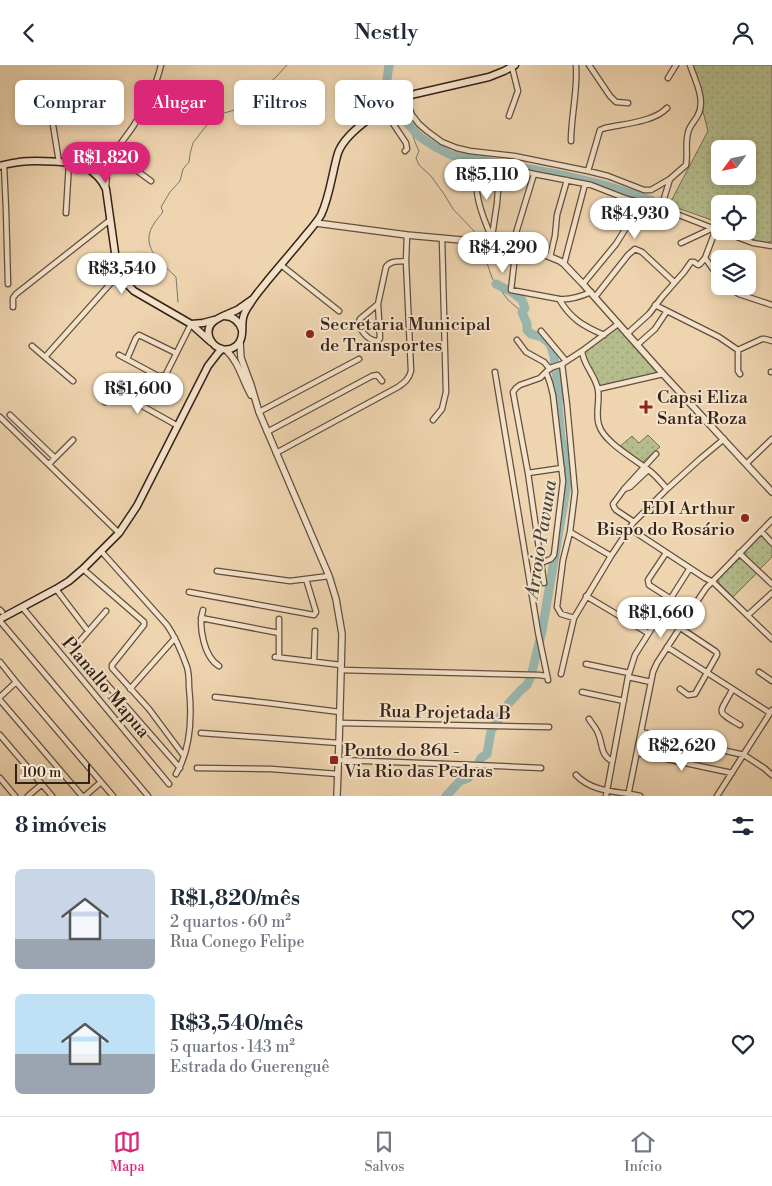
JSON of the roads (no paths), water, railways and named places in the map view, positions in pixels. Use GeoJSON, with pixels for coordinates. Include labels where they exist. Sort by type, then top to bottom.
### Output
{"type":"FeatureCollection","features":[{"type":"Feature","properties":{"kind":"main road"},"geometry":{"type":"LineString","coordinates":[[413,96],[489,77],[514,66]]}},
{"type":"Feature","properties":{"kind":"main road"},"geometry":{"type":"LineString","coordinates":[[0,615],[22,607],[56,589],[83,569],[119,533],[137,506],[208,366],[218,353],[224,349],[234,347],[240,342],[243,316],[252,299],[316,223],[326,203],[341,147],[346,138],[361,125]]}},
{"type":"Feature","properties":{"kind":"main road"},"geometry":{"type":"LineString","coordinates":[[2,166],[29,161],[69,163],[82,166],[95,174],[106,189],[115,258],[119,274],[134,291],[191,324],[212,343],[224,349]]}},
{"type":"Feature","properties":{"kind":"main road"},"geometry":{"type":"LineString","coordinates":[[191,324],[203,323],[219,318],[238,309],[252,299]]}},
{"type":"Feature","properties":{"kind":"main road"},"geometry":{"type":"LineString","coordinates":[[208,366],[212,343],[209,333],[211,325],[219,318],[231,317],[235,319],[242,331]]}},
{"type":"Feature","properties":{"kind":"street"},"geometry":{"type":"LineString","coordinates":[[96,164],[93,168],[95,174],[101,176],[149,99],[156,84],[161,65]]}},
{"type":"Feature","properties":{"kind":"street"},"geometry":{"type":"LineString","coordinates":[[571,141],[576,65]]}},
{"type":"Feature","properties":{"kind":"street"},"geometry":{"type":"LineString","coordinates":[[589,65],[616,102],[628,103]]}},
{"type":"Feature","properties":{"kind":"street"},"geometry":{"type":"LineString","coordinates":[[668,78],[676,65]]}},
{"type":"Feature","properties":{"kind":"street"},"geometry":{"type":"LineString","coordinates":[[413,116],[434,137],[450,145],[470,151],[514,156],[588,171],[648,191],[670,179],[686,165],[687,134],[700,108],[699,94],[690,65]]}},
{"type":"Feature","properties":{"kind":"street"},"geometry":{"type":"LineString","coordinates":[[509,116],[518,91],[514,66]]}},
{"type":"Feature","properties":{"kind":"street"},"geometry":{"type":"LineString","coordinates":[[588,171],[600,130],[650,118],[667,108]]}},
{"type":"Feature","properties":{"kind":"street"},"geometry":{"type":"LineString","coordinates":[[53,125],[60,163]]}},
{"type":"Feature","properties":{"kind":"street"},"geometry":{"type":"LineString","coordinates":[[395,125],[406,143],[407,149],[405,151]]}},
{"type":"Feature","properties":{"kind":"street"},"geometry":{"type":"LineString","coordinates":[[82,166],[96,164],[114,154]]}},
{"type":"Feature","properties":{"kind":"street"},"geometry":{"type":"LineString","coordinates":[[114,154],[150,181]]}},
{"type":"Feature","properties":{"kind":"street"},"geometry":{"type":"LineString","coordinates":[[66,213],[69,163]]}},
{"type":"Feature","properties":{"kind":"street"},"geometry":{"type":"LineString","coordinates":[[493,240],[477,194],[480,171],[485,165],[500,166],[585,184],[660,208],[711,227]]}},
{"type":"Feature","properties":{"kind":"street"},"geometry":{"type":"LineString","coordinates":[[2,166],[6,210],[8,284]]}},
{"type":"Feature","properties":{"kind":"street"},"geometry":{"type":"LineString","coordinates":[[493,240],[500,166]]}},
{"type":"Feature","properties":{"kind":"street"},"geometry":{"type":"LineString","coordinates":[[106,189],[107,169]]}},
{"type":"Feature","properties":{"kind":"street"},"geometry":{"type":"LineString","coordinates":[[534,174],[514,247],[511,290],[559,299],[574,299],[593,295],[635,249],[642,252],[674,282]]}},
{"type":"Feature","properties":{"kind":"street"},"geometry":{"type":"LineString","coordinates":[[660,208],[670,179]]}},
{"type":"Feature","properties":{"kind":"street"},"geometry":{"type":"LineString","coordinates":[[550,257],[557,215],[567,180]]}},
{"type":"Feature","properties":{"kind":"street"},"geometry":{"type":"LineString","coordinates":[[564,264],[585,184]]}},
{"type":"Feature","properties":{"kind":"street"},"geometry":{"type":"LineString","coordinates":[[655,188],[666,194]]}},
{"type":"Feature","properties":{"kind":"street"},"geometry":{"type":"LineString","coordinates":[[583,284],[616,244],[626,228],[626,224],[621,216],[627,199]]}},
{"type":"Feature","properties":{"kind":"street"},"geometry":{"type":"LineString","coordinates":[[13,307],[13,298],[16,294],[110,220]]}},
{"type":"Feature","properties":{"kind":"street"},"geometry":{"type":"LineString","coordinates":[[316,223],[407,235],[484,241],[493,240],[550,257],[564,264],[771,491]]}},
{"type":"Feature","properties":{"kind":"street"},"geometry":{"type":"LineString","coordinates":[[681,243],[711,232]]}},
{"type":"Feature","properties":{"kind":"street"},"geometry":{"type":"LineString","coordinates":[[276,453],[398,387],[409,377],[411,371],[406,261],[407,235]]}},
{"type":"Feature","properties":{"kind":"street"},"geometry":{"type":"LineString","coordinates":[[433,420],[442,409],[446,392],[442,238]]}},
{"type":"Feature","properties":{"kind":"street"},"geometry":{"type":"LineString","coordinates":[[627,334],[642,321],[691,263],[694,262],[699,265],[705,258],[713,240]]}},
{"type":"Feature","properties":{"kind":"street"},"geometry":{"type":"LineString","coordinates":[[746,240],[772,246]]}},
{"type":"Feature","properties":{"kind":"street"},"geometry":{"type":"LineString","coordinates":[[705,258],[711,266]]}},
{"type":"Feature","properties":{"kind":"street"},"geometry":{"type":"LineString","coordinates":[[378,304],[360,319],[358,324],[362,331],[375,341],[378,341],[380,338],[378,304],[386,267],[393,262],[406,261]]}},
{"type":"Feature","properties":{"kind":"street"},"geometry":{"type":"LineString","coordinates":[[281,265],[339,311]]}},
{"type":"Feature","properties":{"kind":"street"},"geometry":{"type":"LineString","coordinates":[[45,357],[119,274]]}},
{"type":"Feature","properties":{"kind":"street"},"geometry":{"type":"LineString","coordinates":[[742,295],[772,305]]}},
{"type":"Feature","properties":{"kind":"street"},"geometry":{"type":"LineString","coordinates":[[559,299],[577,321],[604,335]]}},
{"type":"Feature","properties":{"kind":"street"},"geometry":{"type":"LineString","coordinates":[[656,305],[720,337],[738,350]]}},
{"type":"Feature","properties":{"kind":"street"},"geometry":{"type":"LineString","coordinates":[[637,345],[655,329],[667,311]]}},
{"type":"Feature","properties":{"kind":"street"},"geometry":{"type":"LineString","coordinates":[[119,355],[161,377],[166,374],[191,324]]}},
{"type":"Feature","properties":{"kind":"street"},"geometry":{"type":"LineString","coordinates":[[544,583],[528,473],[513,392],[520,385],[540,378],[549,370],[582,351],[618,324]]}},
{"type":"Feature","properties":{"kind":"street"},"geometry":{"type":"LineString","coordinates":[[541,331],[562,363],[568,405],[575,492],[557,607],[560,614],[574,618]]}},
{"type":"Feature","properties":{"kind":"street"},"geometry":{"type":"LineString","coordinates":[[127,359],[136,338],[140,335],[176,353]]}},
{"type":"Feature","properties":{"kind":"street"},"geometry":{"type":"LineString","coordinates":[[738,350],[762,339],[772,341]]}},
{"type":"Feature","properties":{"kind":"street"},"geometry":{"type":"LineString","coordinates":[[517,340],[526,352],[544,362],[549,370],[562,468],[563,488],[554,555],[551,559],[541,563]]}},
{"type":"Feature","properties":{"kind":"street"},"geometry":{"type":"LineString","coordinates":[[240,342],[241,358],[259,412],[329,576],[336,599],[342,643],[336,796]]}},
{"type":"Feature","properties":{"kind":"street"},"geometry":{"type":"LineString","coordinates":[[32,346],[73,381]]}},
{"type":"Feature","properties":{"kind":"street"},"geometry":{"type":"LineString","coordinates":[[224,349],[236,361],[246,386],[256,403]]}},
{"type":"Feature","properties":{"kind":"street"},"geometry":{"type":"LineString","coordinates":[[738,350],[738,371],[740,374]]}},
{"type":"Feature","properties":{"kind":"street"},"geometry":{"type":"LineString","coordinates":[[582,351],[584,361],[598,389],[598,423],[602,432],[646,468],[667,489]]}},
{"type":"Feature","properties":{"kind":"street"},"geometry":{"type":"LineString","coordinates":[[259,412],[359,359]]}},
{"type":"Feature","properties":{"kind":"street"},"geometry":{"type":"LineString","coordinates":[[279,619],[278,657],[314,661],[341,667],[540,675],[547,678],[495,372]]}},
{"type":"Feature","properties":{"kind":"street"},"geometry":{"type":"LineString","coordinates":[[598,389],[663,374]]}},
{"type":"Feature","properties":{"kind":"street"},"geometry":{"type":"LineString","coordinates":[[267,431],[372,376],[377,375],[382,381]]}},
{"type":"Feature","properties":{"kind":"street"},"geometry":{"type":"LineString","coordinates":[[105,402],[119,377]]}},
{"type":"Feature","properties":{"kind":"street"},"geometry":{"type":"LineString","coordinates":[[112,389],[178,426]]}},
{"type":"Feature","properties":{"kind":"street"},"geometry":{"type":"LineString","coordinates":[[10,415],[55,458]]}},
{"type":"Feature","properties":{"kind":"street"},"geometry":{"type":"LineString","coordinates":[[0,417],[119,533]]}},
{"type":"Feature","properties":{"kind":"street"},"geometry":{"type":"LineString","coordinates":[[561,674],[574,618],[629,529],[667,489],[724,439]]}},
{"type":"Feature","properties":{"kind":"street"},"geometry":{"type":"LineString","coordinates":[[746,464],[772,439]]}},
{"type":"Feature","properties":{"kind":"street"},"geometry":{"type":"LineString","coordinates":[[49,464],[73,440]]}},
{"type":"Feature","properties":{"kind":"street"},"geometry":{"type":"LineString","coordinates":[[634,522],[614,507],[614,504],[624,489],[646,468],[656,454]]}},
{"type":"Feature","properties":{"kind":"street"},"geometry":{"type":"LineString","coordinates":[[528,473],[562,468]]}},
{"type":"Feature","properties":{"kind":"street"},"geometry":{"type":"LineString","coordinates":[[771,491],[772,483]]}},
{"type":"Feature","properties":{"kind":"street"},"geometry":{"type":"LineString","coordinates":[[628,795],[642,733],[650,682],[657,663],[700,597],[772,520]]}},
{"type":"Feature","properties":{"kind":"street"},"geometry":{"type":"LineString","coordinates":[[629,529],[705,579],[713,582],[772,639]]}},
{"type":"Feature","properties":{"kind":"street"},"geometry":{"type":"LineString","coordinates":[[761,531],[772,543]]}},
{"type":"Feature","properties":{"kind":"street"},"geometry":{"type":"LineString","coordinates":[[570,532],[611,556]]}},
{"type":"Feature","properties":{"kind":"street"},"geometry":{"type":"LineString","coordinates":[[101,551],[168,625],[187,669],[191,719],[184,756],[176,774]]}},
{"type":"Feature","properties":{"kind":"street"},"geometry":{"type":"LineString","coordinates":[[666,553],[648,580],[648,583],[671,599]]}},
{"type":"Feature","properties":{"kind":"street"},"geometry":{"type":"LineString","coordinates":[[740,553],[772,584]]}},
{"type":"Feature","properties":{"kind":"street"},"geometry":{"type":"LineString","coordinates":[[606,794],[629,675],[635,655],[690,568]]}},
{"type":"Feature","properties":{"kind":"street"},"geometry":{"type":"LineString","coordinates":[[83,569],[144,624],[112,665],[112,668],[149,709],[184,756]]}},
{"type":"Feature","properties":{"kind":"street"},"geometry":{"type":"LineString","coordinates":[[218,571],[285,581],[329,576]]}},
{"type":"Feature","properties":{"kind":"street"},"geometry":{"type":"LineString","coordinates":[[189,592],[314,615],[316,612],[306,579]]}},
{"type":"Feature","properties":{"kind":"street"},"geometry":{"type":"LineString","coordinates":[[56,589],[88,631]]}},
{"type":"Feature","properties":{"kind":"street"},"geometry":{"type":"LineString","coordinates":[[748,615],[772,593]]}},
{"type":"Feature","properties":{"kind":"street"},"geometry":{"type":"LineString","coordinates":[[586,596],[648,633]]}},
{"type":"Feature","properties":{"kind":"street","name":"Planallo Mapua"},"geometry":{"type":"LineString","coordinates":[[22,607],[169,784]]}},
{"type":"Feature","properties":{"kind":"street"},"geometry":{"type":"LineString","coordinates":[[203,610],[201,631],[208,653],[219,666]]}},
{"type":"Feature","properties":{"kind":"street"},"geometry":{"type":"LineString","coordinates":[[80,641],[106,611]]}},
{"type":"Feature","properties":{"kind":"street"},"geometry":{"type":"LineString","coordinates":[[0,615],[148,796]]}},
{"type":"Feature","properties":{"kind":"street"},"geometry":{"type":"LineString","coordinates":[[201,618],[279,633]]}},
{"type":"Feature","properties":{"kind":"street"},"geometry":{"type":"LineString","coordinates":[[679,627],[717,653],[695,694],[688,695],[680,689]]}},
{"type":"Feature","properties":{"kind":"street"},"geometry":{"type":"LineString","coordinates":[[767,634],[772,629]]}},
{"type":"Feature","properties":{"kind":"street"},"geometry":{"type":"LineString","coordinates":[[314,661],[316,631]]}},
{"type":"Feature","properties":{"kind":"street"},"geometry":{"type":"LineString","coordinates":[[130,689],[175,638]]}},
{"type":"Feature","properties":{"kind":"street"},"geometry":{"type":"LineString","coordinates":[[667,647],[732,690],[771,712],[717,796]]}},
{"type":"Feature","properties":{"kind":"street"},"geometry":{"type":"LineString","coordinates":[[0,662],[113,796]]}},
{"type":"Feature","properties":{"kind":"street"},"geometry":{"type":"LineString","coordinates":[[586,664],[650,682]]}},
{"type":"Feature","properties":{"kind":"street"},"geometry":{"type":"LineString","coordinates":[[759,672],[772,681]]}},
{"type":"Feature","properties":{"kind":"street"},"geometry":{"type":"LineString","coordinates":[[104,681],[180,768]]}},
{"type":"Feature","properties":{"kind":"street"},"geometry":{"type":"LineString","coordinates":[[16,682],[0,698],[84,796],[101,782]]}},
{"type":"Feature","properties":{"kind":"street"},"geometry":{"type":"LineString","coordinates":[[732,690],[721,709],[724,716],[740,725]]}},
{"type":"Feature","properties":{"kind":"street"},"geometry":{"type":"LineString","coordinates":[[582,692],[624,701]]}},
{"type":"Feature","properties":{"kind":"street"},"geometry":{"type":"LineString","coordinates":[[215,697],[340,712]]}},
{"type":"Feature","properties":{"kind":"street"},"geometry":{"type":"LineString","coordinates":[[590,719],[601,740],[605,756],[612,761]]}},
{"type":"Feature","properties":{"kind":"street","name":"Rua Projetada B"},"geometry":{"type":"LineString","coordinates":[[340,723],[549,727]]}},
{"type":"Feature","properties":{"kind":"street"},"geometry":{"type":"LineString","coordinates":[[201,733],[339,743]]}},
{"type":"Feature","properties":{"kind":"street"},"geometry":{"type":"LineString","coordinates":[[642,733],[744,755],[772,775]]}},
{"type":"Feature","properties":{"kind":"street"},"geometry":{"type":"LineString","coordinates":[[0,735],[52,796]]}},
{"type":"Feature","properties":{"kind":"street"},"geometry":{"type":"LineString","coordinates":[[638,753],[732,773]]}},
{"type":"Feature","properties":{"kind":"street"},"geometry":{"type":"LineString","coordinates":[[338,760],[541,769]]}},
{"type":"Feature","properties":{"kind":"street"},"geometry":{"type":"LineString","coordinates":[[197,767],[271,769],[338,774]]}},
{"type":"Feature","properties":{"kind":"street"},"geometry":{"type":"LineString","coordinates":[[576,775],[588,785],[606,794],[640,796]]}},
{"type":"Feature","properties":{"kind":"street"},"geometry":{"type":"LineString","coordinates":[[0,777],[15,796]]}},
{"type":"Feature","properties":{"kind":"street"},"geometry":{"type":"LineString","coordinates":[[28,796],[42,785]]}},
{"type":"Feature","properties":{"kind":"waterway"},"geometry":{"type":"LineString","coordinates":[[178,302],[176,277],[156,257],[150,245],[150,232],[163,212],[161,207],[170,192],[180,181],[183,169],[189,162],[193,143],[206,126],[221,114],[241,108],[287,65]]}},
{"type":"Feature","properties":{"kind":"waterway","name":"Arroio Pavuna"},"geometry":{"type":"LineString","coordinates":[[389,65],[387,79],[390,94],[408,124],[420,137],[451,155],[567,176],[604,185],[651,200]]}},
{"type":"Feature","properties":{"kind":"waterway"},"geometry":{"type":"LineString","coordinates":[[408,125],[419,151],[416,158],[419,165],[431,176],[453,209],[474,231],[474,239]]}},
{"type":"Feature","properties":{"kind":"waterway"},"geometry":{"type":"LineString","coordinates":[[474,243],[474,246],[487,263],[492,278],[508,300],[522,312]]}},
{"type":"Feature","properties":{"kind":"waterway","name":"Arroio Pavuna"},"geometry":{"type":"LineString","coordinates":[[446,796],[460,781],[468,778],[475,770],[481,758],[487,754],[491,731],[509,703],[527,685],[531,676],[542,631],[568,478],[561,439],[558,404],[560,389],[550,344],[542,337],[531,334],[527,330],[527,324],[522,312],[525,308],[522,300],[512,292],[496,284]]}},
{"type":"Feature","properties":{"kind":"place","name":"Secretaria Municipal de Transportes"},"geometry":{"type":"Point","coordinates":[310,334]}},
{"type":"Feature","properties":{"kind":"place","name":"Capsi Eliza Santa Roza"},"geometry":{"type":"Point","coordinates":[646,407]}},
{"type":"Feature","properties":{"kind":"place","name":"EDI Arthur Bispo do Rosário"},"geometry":{"type":"Point","coordinates":[745,518]}},
{"type":"Feature","properties":{"kind":"place","name":"Ponto do 861 - Via Rio das Pedras"},"geometry":{"type":"Point","coordinates":[334,760]}}]}
